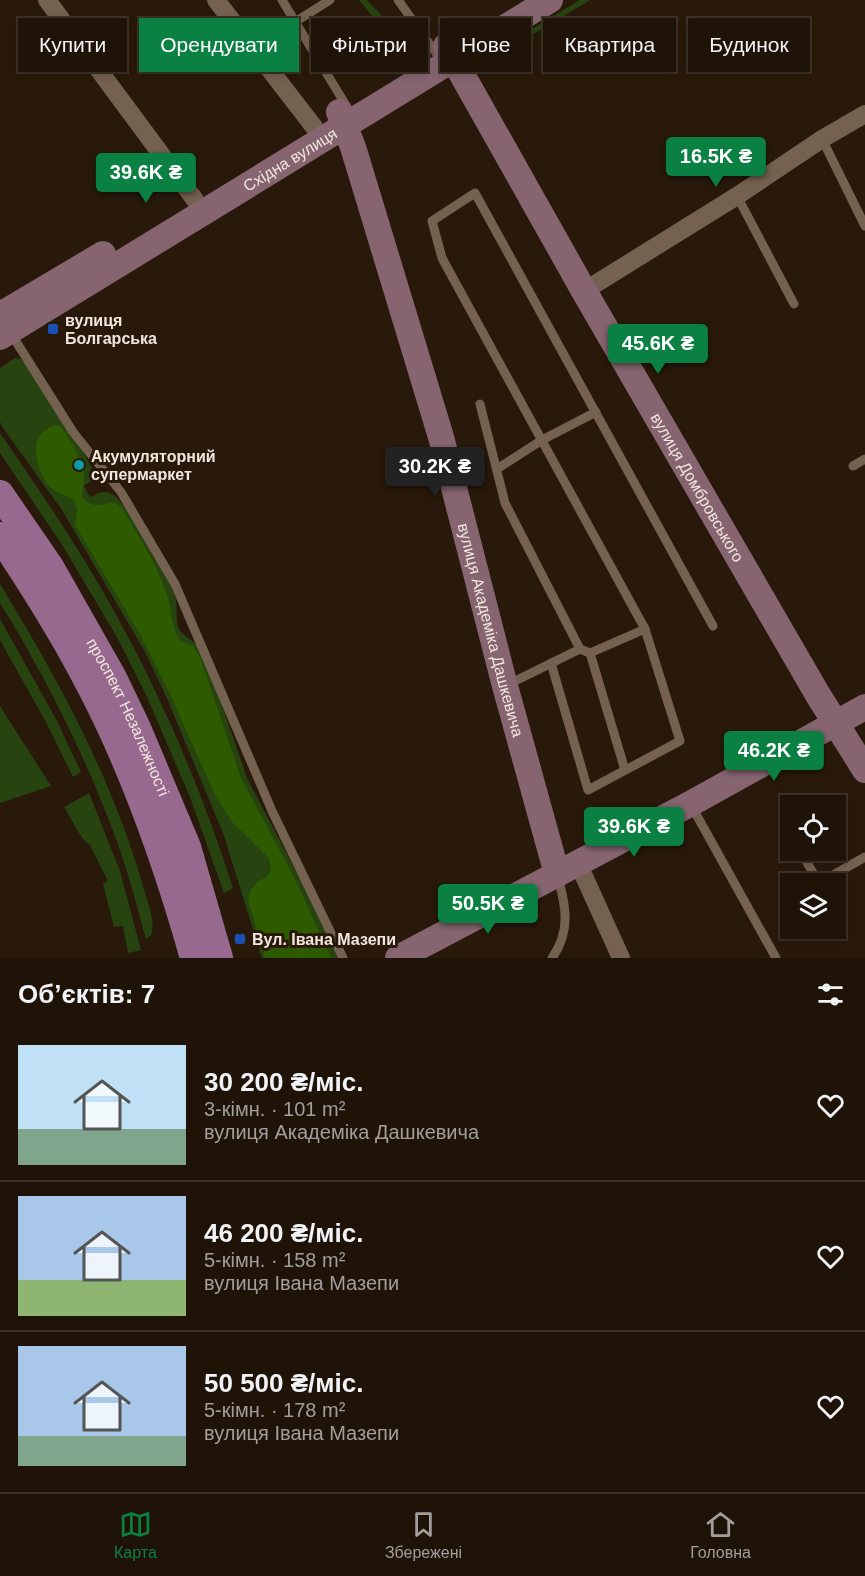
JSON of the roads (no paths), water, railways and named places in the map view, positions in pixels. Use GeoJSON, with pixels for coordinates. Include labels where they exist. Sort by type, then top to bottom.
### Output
{"type":"FeatureCollection","features":[{"type":"Feature","properties":{"kind":"main road","name":"Східна вулиця"},"geometry":{"type":"LineString","coordinates":[[497,18],[522,0]]}},
{"type":"Feature","properties":{"kind":"main road","name":"Східна вулиця"},"geometry":{"type":"LineString","coordinates":[[516,18],[550,0]]}},
{"type":"Feature","properties":{"kind":"main road","name":"Східна вулиця"},"geometry":{"type":"LineString","coordinates":[[3,328],[343,115],[440,58]]}},
{"type":"Feature","properties":{"kind":"main road","name":"вулиця Домбровського"},"geometry":{"type":"LineString","coordinates":[[455,72],[865,770]]}},
{"type":"Feature","properties":{"kind":"main road","name":"Східна вулиця"},"geometry":{"type":"LineString","coordinates":[[3,328],[195,200],[314,128],[343,115]]}},
{"type":"Feature","properties":{"kind":"main road","name":"вулиця Академіка Дашкевича"},"geometry":{"type":"LineString","coordinates":[[343,115],[441,437],[505,686],[568,868]]}},
{"type":"Feature","properties":{"kind":"main road","name":"проспект Незалежності"},"geometry":{"type":"LineString","coordinates":[[0,494],[56,577],[113,678],[137,728],[187,848],[199,957]]}},
{"type":"Feature","properties":{"kind":"main road","name":"проспект Незалежності"},"geometry":{"type":"LineString","coordinates":[[0,536],[52,619],[102,710],[164,858],[199,957]]}},
{"type":"Feature","properties":{"kind":"main road"},"geometry":{"type":"LineString","coordinates":[[398,958],[690,804],[865,707]]}},
{"type":"Feature","properties":{"kind":"street"},"geometry":{"type":"LineString","coordinates":[[47,0],[195,200]]}},
{"type":"Feature","properties":{"kind":"street"},"geometry":{"type":"LineString","coordinates":[[216,0],[314,128]]}},
{"type":"Feature","properties":{"kind":"street"},"geometry":{"type":"LineString","coordinates":[[584,291],[865,114]]}},
{"type":"Feature","properties":{"kind":"street"},"geometry":{"type":"LineString","coordinates":[[568,868],[621,958]]}},
{"type":"Feature","properties":{"kind":"lane"},"geometry":{"type":"LineString","coordinates":[[282,0],[293,18]]}},
{"type":"Feature","properties":{"kind":"lane"},"geometry":{"type":"LineString","coordinates":[[299,19],[330,0]]}},
{"type":"Feature","properties":{"kind":"lane"},"geometry":{"type":"LineString","coordinates":[[398,0],[440,49]]}},
{"type":"Feature","properties":{"kind":"lane"},"geometry":{"type":"LineString","coordinates":[[299,30],[343,115]]}},
{"type":"Feature","properties":{"kind":"lane"},"geometry":{"type":"LineString","coordinates":[[822,140],[865,226]]}},
{"type":"Feature","properties":{"kind":"lane"},"geometry":{"type":"LineString","coordinates":[[551,663],[588,790],[680,741],[645,629],[442,258],[432,221],[475,193],[713,626]]}},
{"type":"Feature","properties":{"kind":"lane"},"geometry":{"type":"LineString","coordinates":[[737,196],[794,304]]}},
{"type":"Feature","properties":{"kind":"lane"},"geometry":{"type":"LineString","coordinates":[[3,328],[74,432],[121,492],[175,584],[272,811],[343,958]]}},
{"type":"Feature","properties":{"kind":"lane"},"geometry":{"type":"LineString","coordinates":[[480,404],[505,503],[580,648],[590,653],[625,770]]}},
{"type":"Feature","properties":{"kind":"lane"},"geometry":{"type":"LineString","coordinates":[[496,469],[542,440],[596,412]]}},
{"type":"Feature","properties":{"kind":"lane"},"geometry":{"type":"LineString","coordinates":[[853,466],[865,459]]}},
{"type":"Feature","properties":{"kind":"lane"},"geometry":{"type":"LineString","coordinates":[[590,653],[645,629]]}},
{"type":"Feature","properties":{"kind":"lane"},"geometry":{"type":"LineString","coordinates":[[505,686],[580,648]]}},
{"type":"Feature","properties":{"kind":"lane"},"geometry":{"type":"LineString","coordinates":[[690,804],[776,958]]}},
{"type":"Feature","properties":{"kind":"lane"},"geometry":{"type":"LineString","coordinates":[[806,861],[819,883],[865,856]]}},
{"type":"Feature","properties":{"kind":"lane"},"geometry":{"type":"LineString","coordinates":[[552,958],[566,926],[564,902],[568,868]]}},
{"type":"Feature","properties":{"kind":"place","name":"вулиця Болгарська"},"geometry":{"type":"Point","coordinates":[53,329]}},
{"type":"Feature","properties":{"kind":"place","name":"Акумуляторний супермаркет"},"geometry":{"type":"Point","coordinates":[79,465]}},
{"type":"Feature","properties":{"kind":"place","name":"Вул. Івана Мазепи"},"geometry":{"type":"Point","coordinates":[240,939]}}]}
